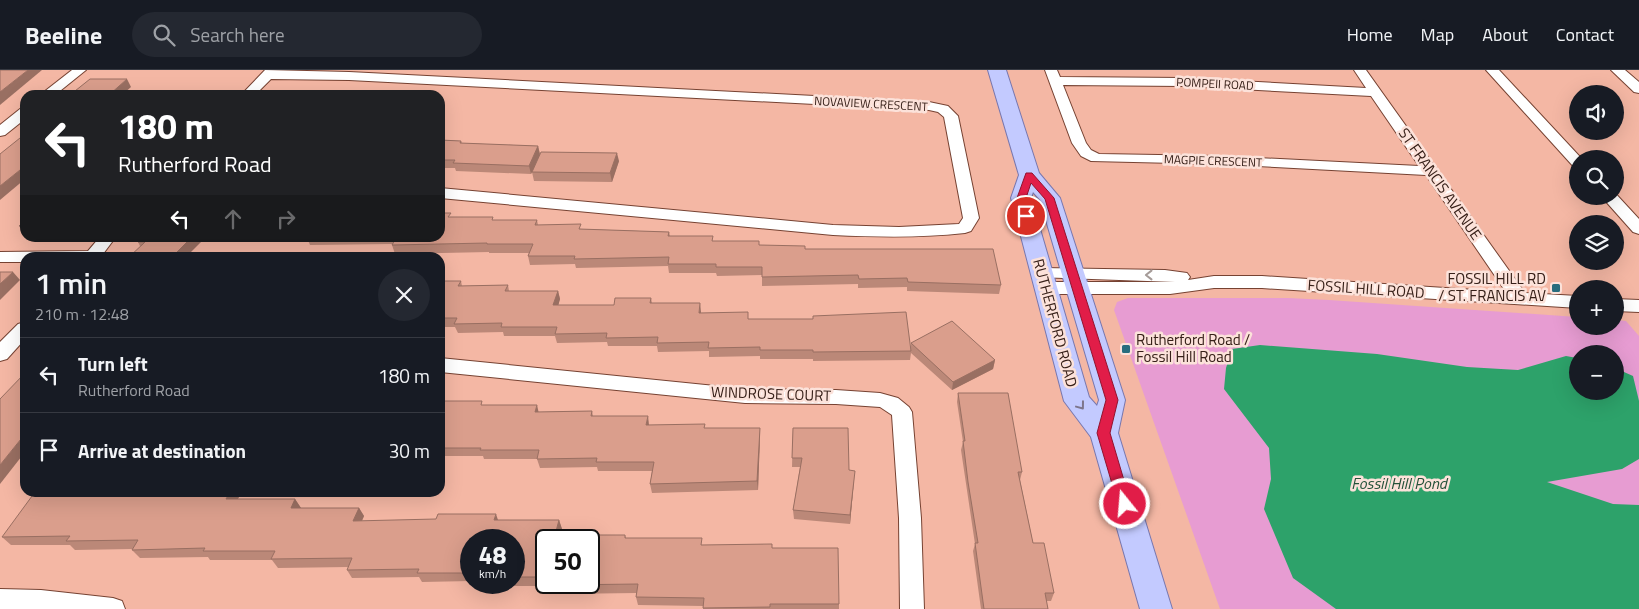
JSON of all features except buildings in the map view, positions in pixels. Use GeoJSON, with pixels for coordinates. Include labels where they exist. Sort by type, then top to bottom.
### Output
{"type":"FeatureCollection","features":[{"type":"Feature","properties":{"kind":"main road","name":"RUTHERFORD ROAD"},"geometry":{"type":"LineString","coordinates":[[997,70],[1029,175],[1050,198],[1112,400],[1104,433]]}},
{"type":"Feature","properties":{"kind":"main road","name":"RUTHERFORD ROAD"},"geometry":{"type":"LineString","coordinates":[[1029,175],[1022,198],[1076,401],[1104,433],[1156,609]]}},
{"type":"Feature","properties":{"kind":"street"},"geometry":{"type":"LineString","coordinates":[[54,90],[80,70]]}},
{"type":"Feature","properties":{"kind":"street","name":"ST FRANCIS AVENUE"},"geometry":{"type":"LineString","coordinates":[[1360,70],[1519,298]]}},
{"type":"Feature","properties":{"kind":"street"},"geometry":{"type":"LineString","coordinates":[[1492,70],[1569,153]]}},
{"type":"Feature","properties":{"kind":"street"},"geometry":{"type":"LineString","coordinates":[[1617,70],[1639,89]]}},
{"type":"Feature","properties":{"kind":"street"},"geometry":{"type":"LineString","coordinates":[[253,90],[270,72]]}},
{"type":"Feature","properties":{"kind":"street","name":"NOVAVIEW CRESCENT"},"geometry":{"type":"LineString","coordinates":[[270,72],[929,106],[943,109],[951,116],[971,218],[965,228],[943,231],[879,232],[833,230],[445,193]]}},
{"type":"Feature","properties":{"kind":"street","name":"POMPEII ROAD"},"geometry":{"type":"LineString","coordinates":[[1054,75],[1375,92]]}},
{"type":"Feature","properties":{"kind":"street","name":"MAGPIE CRESCENT"},"geometry":{"type":"LineString","coordinates":[[1054,75],[1079,143],[1086,152],[1096,158],[1218,160],[1431,171]]}},
{"type":"Feature","properties":{"kind":"street"},"geometry":{"type":"LineString","coordinates":[[0,132],[20,116]]}},
{"type":"Feature","properties":{"kind":"street"},"geometry":{"type":"LineString","coordinates":[[1617,205],[1639,229]]}},
{"type":"Feature","properties":{"kind":"street"},"geometry":{"type":"LineString","coordinates":[[95,252],[104,242]]}},
{"type":"Feature","properties":{"kind":"street"},"geometry":{"type":"LineString","coordinates":[[0,257],[20,257]]}},
{"type":"Feature","properties":{"kind":"street","name":"FOSSIL HILL ROAD"},"geometry":{"type":"LineString","coordinates":[[1044,281],[1076,281],[1170,288],[1214,282],[1262,282],[1569,301]]}},
{"type":"Feature","properties":{"kind":"street"},"geometry":{"type":"LineString","coordinates":[[1624,305],[1639,306]]}},
{"type":"Feature","properties":{"kind":"street"},"geometry":{"type":"LineString","coordinates":[[12,347],[20,335]]}},
{"type":"Feature","properties":{"kind":"street","name":"WINDROSE COURT"},"geometry":{"type":"LineString","coordinates":[[445,366],[745,396],[836,397],[880,400],[891,403],[902,412],[910,518],[912,609]]}},
{"type":"Feature","properties":{"kind":"street"},"geometry":{"type":"LineString","coordinates":[[0,600],[41,601],[113,609]]}},
{"type":"Feature","properties":{"kind":"shaded area","name":"Fossil Hill Pond"},"geometry":{"type":"Polygon","coordinates":[[[1128,298],[1288,298],[1569,316],[1569,335],[1624,335],[1624,321],[1626,321],[1639,336],[1639,609],[1220,609],[1114,310],[1117,302],[1128,298]]]}},
{"type":"Feature","properties":{"kind":"water","name":"Fossil Hill Pond"},"geometry":{"type":"Polygon","coordinates":[[[1260,345],[1377,354],[1467,367],[1518,370],[1566,356],[1569,357],[1569,400],[1624,400],[1624,372],[1633,376],[1639,401],[1639,459],[1622,469],[1547,482],[1613,504],[1639,505],[1639,609],[1336,609],[1293,578],[1264,509],[1271,479],[1269,448],[1224,389],[1226,368],[1232,349],[1260,345]]]}},
{"type":"Feature","properties":{"kind":"place","name":"FOSSIL HILL RD / ST. FRANCIS AV"},"geometry":{"type":"Point","coordinates":[1556,288]}},
{"type":"Feature","properties":{"kind":"place","name":"Rutherford Road / Fossil Hill Road"},"geometry":{"type":"Point","coordinates":[1126,349]}},
{"type":"Feature","properties":{"kind":"route"},"geometry":{"type":"LineString","coordinates":[[1026,216],[1022,198],[1029,175],[1050,198],[1112,400],[1104,433],[1125,504]]}}]}
